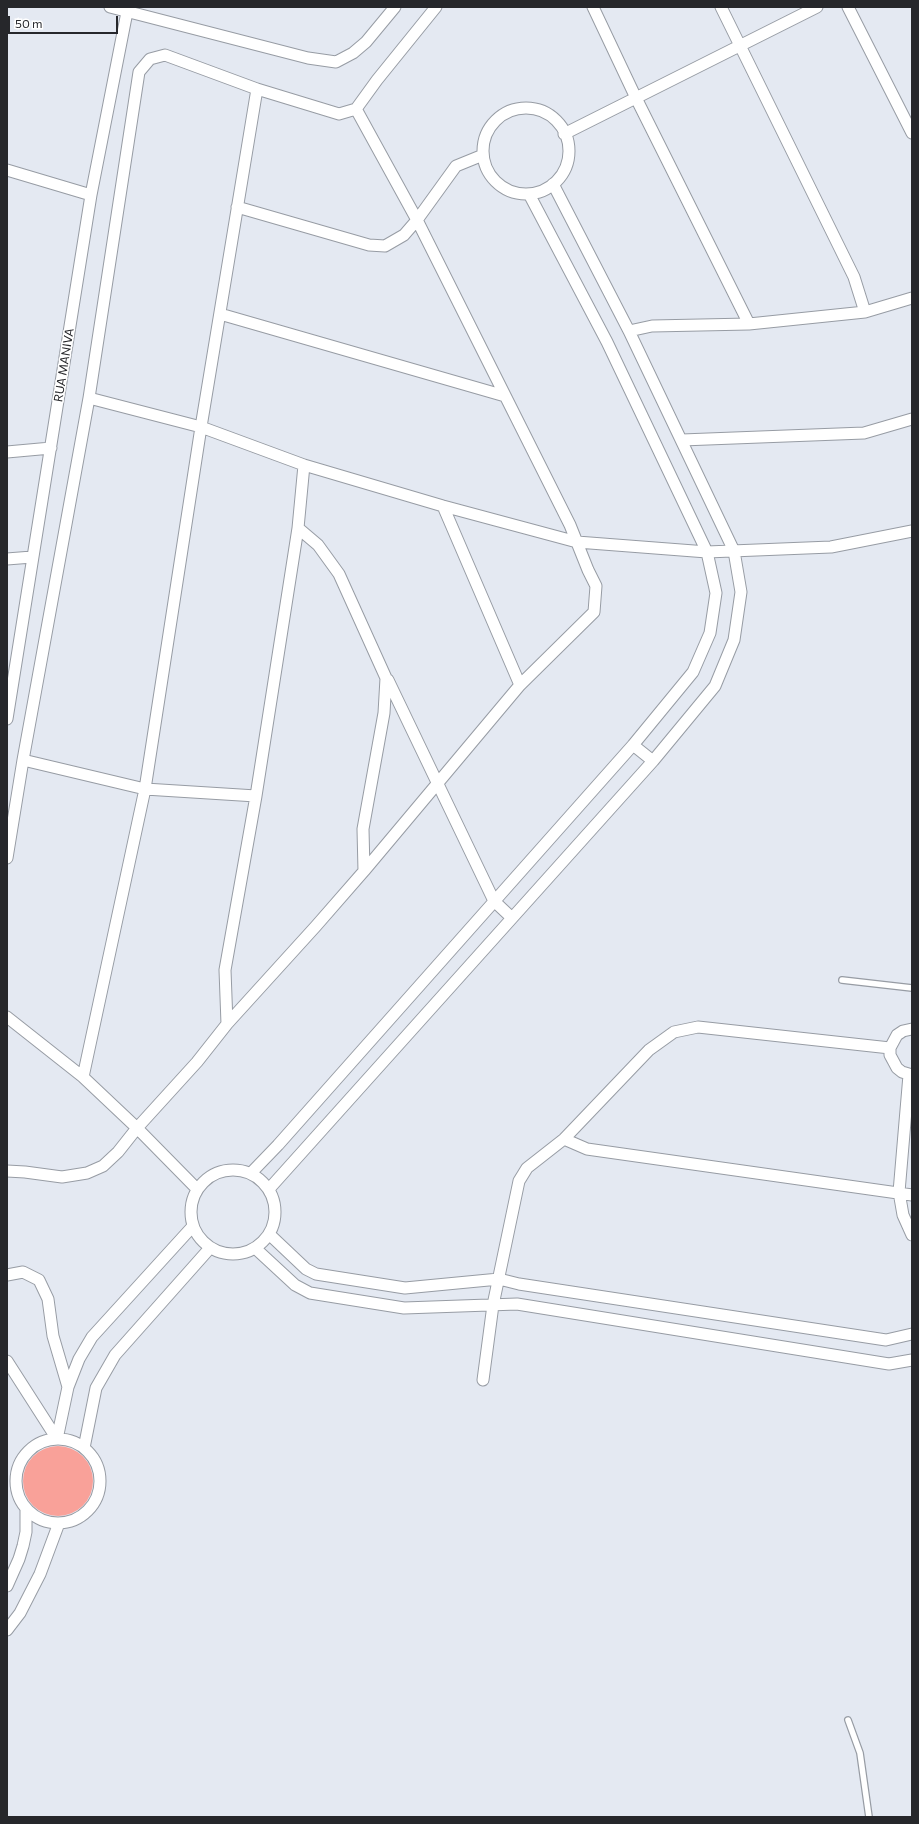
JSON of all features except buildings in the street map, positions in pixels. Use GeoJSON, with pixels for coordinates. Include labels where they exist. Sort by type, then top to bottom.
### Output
{"type":"FeatureCollection","features":[{"type":"Feature","properties":{"kind":"street"},"geometry":{"type":"LineString","coordinates":[[110,7],[308,58],[336,62],[353,53],[366,42],[395,7]]}},
{"type":"Feature","properties":{"kind":"street"},"geometry":{"type":"LineString","coordinates":[[7,858],[23,760],[89,398],[139,72],[150,59],[165,55],[257,89],[339,114],[356,108],[436,7]]}},
{"type":"Feature","properties":{"kind":"street"},"geometry":{"type":"LineString","coordinates":[[593,7],[636,98],[749,324]]}},
{"type":"Feature","properties":{"kind":"street"},"geometry":{"type":"LineString","coordinates":[[721,7],[854,277],[865,312]]}},
{"type":"Feature","properties":{"kind":"street"},"geometry":{"type":"LineString","coordinates":[[564,134],[818,7]]}},
{"type":"Feature","properties":{"kind":"street"},"geometry":{"type":"LineString","coordinates":[[848,7],[912,133]]}},
{"type":"Feature","properties":{"kind":"street","name":"RUA MANIVA"},"geometry":{"type":"LineString","coordinates":[[7,719],[91,195],[127,12]]}},
{"type":"Feature","properties":{"kind":"street"},"geometry":{"type":"LineString","coordinates":[[83,1077],[145,789],[201,427],[257,89]]}},
{"type":"Feature","properties":{"kind":"street"},"geometry":{"type":"LineString","coordinates":[[7,1171],[62,1177],[87,1174],[103,1166],[118,1152],[136,1128],[197,1062],[227,1024],[364,871],[520,685],[594,612],[596,586],[570,524],[417,220],[356,108]]}},
{"type":"Feature","properties":{"kind":"street"},"geometry":{"type":"LineString","coordinates":[[527,108],[541,111],[557,122],[564,134],[568,148],[566,166],[561,175],[553,184],[538,192],[529,194],[515,192],[502,187],[488,173],[483,155],[486,136],[490,127],[504,114],[513,110],[527,108]]}},
{"type":"Feature","properties":{"kind":"street"},"geometry":{"type":"LineString","coordinates":[[238,207],[369,245],[386,246],[404,235],[417,220],[456,166],[483,155]]}},
{"type":"Feature","properties":{"kind":"street"},"geometry":{"type":"LineString","coordinates":[[7,170],[91,195]]}},
{"type":"Feature","properties":{"kind":"street"},"geometry":{"type":"LineString","coordinates":[[269,1189],[653,761],[715,686],[734,640],[741,592],[734,551],[630,331],[553,184]]}},
{"type":"Feature","properties":{"kind":"street"},"geometry":{"type":"LineString","coordinates":[[251,1173],[278,1145],[634,745],[693,672],[710,633],[716,593],[707,552],[607,342],[529,194]]}},
{"type":"Feature","properties":{"kind":"street"},"geometry":{"type":"LineString","coordinates":[[630,331],[652,326],[749,324],[865,312],[912,298]]}},
{"type":"Feature","properties":{"kind":"street"},"geometry":{"type":"LineString","coordinates":[[220,314],[505,396]]}},
{"type":"Feature","properties":{"kind":"street"},"geometry":{"type":"LineString","coordinates":[[89,398],[201,427],[304,465],[443,506],[577,542],[707,552],[831,547],[912,531]]}},
{"type":"Feature","properties":{"kind":"street"},"geometry":{"type":"LineString","coordinates":[[682,440],[864,433],[912,419]]}},
{"type":"Feature","properties":{"kind":"street"},"geometry":{"type":"LineString","coordinates":[[7,452],[51,448]]}},
{"type":"Feature","properties":{"kind":"street"},"geometry":{"type":"LineString","coordinates":[[227,1024],[225,970],[256,796],[298,528],[304,465]]}},
{"type":"Feature","properties":{"kind":"street"},"geometry":{"type":"LineString","coordinates":[[443,506],[520,685]]}},
{"type":"Feature","properties":{"kind":"street"},"geometry":{"type":"LineString","coordinates":[[298,528],[318,545],[339,574],[386,678],[494,901],[512,918]]}},
{"type":"Feature","properties":{"kind":"street"},"geometry":{"type":"LineString","coordinates":[[7,560],[32,558]]}},
{"type":"Feature","properties":{"kind":"street"},"geometry":{"type":"LineString","coordinates":[[364,871],[363,829],[384,713],[386,678]]}},
{"type":"Feature","properties":{"kind":"street"},"geometry":{"type":"LineString","coordinates":[[634,745],[653,761]]}},
{"type":"Feature","properties":{"kind":"street"},"geometry":{"type":"LineString","coordinates":[[23,760],[145,789],[256,796]]}},
{"type":"Feature","properties":{"kind":"street"},"geometry":{"type":"LineString","coordinates":[[7,1017],[83,1077],[196,1189]]}},
{"type":"Feature","properties":{"kind":"street"},"geometry":{"type":"LineString","coordinates":[[483,1380],[493,1305],[519,1181],[527,1168],[564,1139],[649,1050],[674,1032],[698,1027],[890,1048]]}},
{"type":"Feature","properties":{"kind":"street"},"geometry":{"type":"LineString","coordinates":[[912,1029],[903,1031],[897,1035],[890,1048],[892,1062],[896,1068],[911,1075],[899,1192],[903,1215],[912,1235]]}},
{"type":"Feature","properties":{"kind":"street"},"geometry":{"type":"LineString","coordinates":[[564,1139],[587,1149],[912,1195]]}},
{"type":"Feature","properties":{"kind":"street"},"geometry":{"type":"LineString","coordinates":[[237,1169],[251,1173],[263,1181],[269,1189],[275,1206],[275,1216],[269,1234],[256,1248],[247,1252],[233,1254],[219,1252],[210,1248],[203,1242],[192,1226],[190,1207],[196,1189],[206,1179],[219,1172],[237,1169]]}},
{"type":"Feature","properties":{"kind":"street"},"geometry":{"type":"LineString","coordinates":[[57,1439],[68,1387],[79,1359],[92,1337],[192,1226]]}},
{"type":"Feature","properties":{"kind":"street"},"geometry":{"type":"LineString","coordinates":[[269,1234],[306,1269],[316,1274],[405,1288],[499,1279],[519,1284],[886,1340],[912,1334]]}},
{"type":"Feature","properties":{"kind":"street"},"geometry":{"type":"LineString","coordinates":[[84,1448],[96,1388],[115,1355],[210,1248]]}},
{"type":"Feature","properties":{"kind":"street"},"geometry":{"type":"LineString","coordinates":[[256,1248],[295,1285],[310,1293],[404,1308],[517,1304],[889,1364],[912,1360]]}},
{"type":"Feature","properties":{"kind":"street"},"geometry":{"type":"LineString","coordinates":[[7,1275],[23,1272],[39,1280],[48,1299],[53,1336],[68,1387]]}},
{"type":"Feature","properties":{"kind":"street"},"geometry":{"type":"LineString","coordinates":[[7,1361],[57,1439]]}},
{"type":"Feature","properties":{"kind":"street"},"geometry":{"type":"LineString","coordinates":[[57,1439],[76,1443],[84,1448],[96,1462],[99,1476],[99,1490],[96,1498],[85,1513],[68,1522],[59,1523],[40,1519],[26,1508],[20,1500],[17,1487],[17,1473],[20,1464],[25,1456],[39,1444],[57,1439]]}},
{"type":"Feature","properties":{"kind":"street"},"geometry":{"type":"LineString","coordinates":[[7,1586],[23,1546],[26,1532],[26,1508]]}},
{"type":"Feature","properties":{"kind":"street"},"geometry":{"type":"LineString","coordinates":[[7,1630],[20,1613],[34,1587],[59,1523]]}},
{"type":"Feature","properties":{"kind":"lane"},"geometry":{"type":"LineString","coordinates":[[842,980],[912,988]]}},
{"type":"Feature","properties":{"kind":"lane"},"geometry":{"type":"LineString","coordinates":[[848,1720],[860,1753],[869,1817]]}},
{"type":"Feature","properties":{"kind":"shaded area"},"geometry":{"type":"Polygon","coordinates":[[[51,1446],[65,1446],[78,1452],[87,1461],[93,1474],[91,1494],[83,1506],[65,1516],[51,1516],[38,1510],[29,1501],[23,1488],[23,1474],[29,1461],[38,1452],[51,1446]]]}}]}
